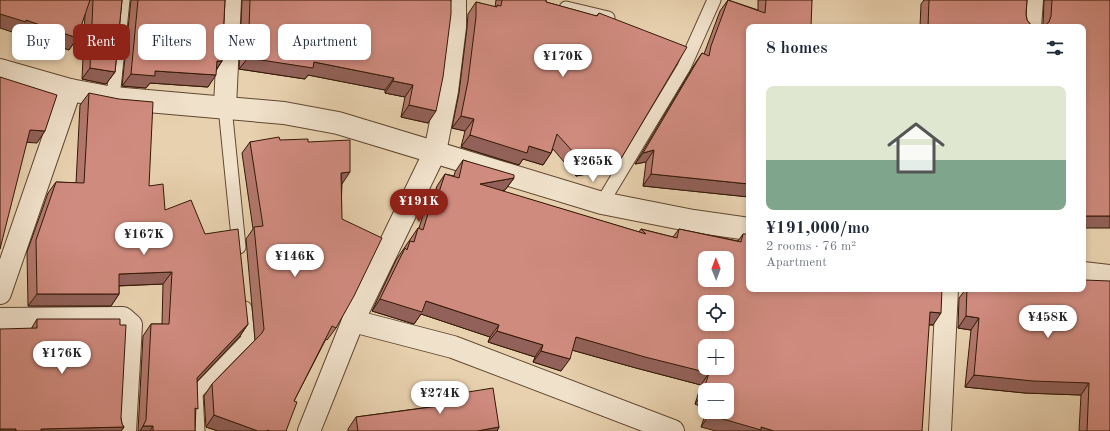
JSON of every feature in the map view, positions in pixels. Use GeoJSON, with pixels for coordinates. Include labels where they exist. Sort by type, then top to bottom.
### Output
{"type":"FeatureCollection","features":[{"type":"Feature","properties":{"kind":"street"},"geometry":{"type":"LineString","coordinates":[[225,107],[230,0]]}},
{"type":"Feature","properties":{"kind":"street"},"geometry":{"type":"LineString","coordinates":[[309,431],[353,321],[434,152],[447,91],[455,27],[455,0]]}},
{"type":"Feature","properties":{"kind":"street"},"geometry":{"type":"LineString","coordinates":[[1030,24],[1032,0]]}},
{"type":"Feature","properties":{"kind":"street"},"geometry":{"type":"LineString","coordinates":[[0,70],[70,90],[113,98],[284,113],[338,123],[602,203],[693,221],[746,229]]}},
{"type":"Feature","properties":{"kind":"street"},"geometry":{"type":"LineString","coordinates":[[0,293],[70,90]]}},
{"type":"Feature","properties":{"kind":"street"},"geometry":{"type":"LineString","coordinates":[[1086,273],[1110,276]]}},
{"type":"Feature","properties":{"kind":"street"},"geometry":{"type":"LineString","coordinates":[[940,431],[947,292]]}},
{"type":"Feature","properties":{"kind":"street"},"geometry":{"type":"LineString","coordinates":[[0,319],[123,318],[131,325],[125,431]]}},
{"type":"Feature","properties":{"kind":"street"},"geometry":{"type":"LineString","coordinates":[[353,321],[453,347],[673,431]]}},
{"type":"Feature","properties":{"kind":"lane"},"geometry":{"type":"LineString","coordinates":[[113,98],[123,0]]}},
{"type":"Feature","properties":{"kind":"lane"},"geometry":{"type":"LineString","coordinates":[[602,203],[684,67],[714,0]]}},
{"type":"Feature","properties":{"kind":"lane"},"geometry":{"type":"LineString","coordinates":[[558,7],[608,18]]}},
{"type":"Feature","properties":{"kind":"lane"},"geometry":{"type":"LineString","coordinates":[[225,107],[241,262]]}},
{"type":"Feature","properties":{"kind":"lane"},"geometry":{"type":"LineString","coordinates":[[198,431],[196,393],[248,339],[244,293]]}},
{"type":"Feature","properties":{"kind":"building"},"geometry":{"type":"Polygon","coordinates":[[[0,0],[90,0],[82,24],[73,24],[73,37],[65,34],[65,24],[37,24],[0,14],[0,0]]]}},
{"type":"Feature","properties":{"kind":"building"},"geometry":{"type":"Polygon","coordinates":[[[93,0],[122,0],[120,24],[92,24],[93,0]]]}},
{"type":"Feature","properties":{"kind":"building"},"geometry":{"type":"Polygon","coordinates":[[[138,0],[225,0],[224,24],[214,24],[214,60],[222,60],[217,61],[216,75],[155,71],[155,76],[131,74],[138,0]]]}},
{"type":"Feature","properties":{"kind":"building"},"geometry":{"type":"Polygon","coordinates":[[[250,0],[451,0],[451,14],[443,77],[436,111],[409,105],[413,85],[393,81],[394,78],[314,62],[313,68],[261,60],[270,60],[270,24],[249,24],[250,0]]]}},
{"type":"Feature","properties":{"kind":"building"},"geometry":{"type":"Polygon","coordinates":[[[502,0],[546,0],[546,2],[597,16],[599,13],[687,47],[622,157],[584,164],[557,134],[551,153],[529,146],[527,153],[470,135],[474,119],[461,116],[468,81],[476,17],[476,2],[497,7],[497,5],[501,6],[502,0]]]}},
{"type":"Feature","properties":{"kind":"building"},"geometry":{"type":"Polygon","coordinates":[[[728,0],[765,13],[766,0],[812,0],[811,24],[746,24],[746,184],[651,174],[654,150],[643,153],[702,53],[709,56],[711,46],[728,0]]]}},
{"type":"Feature","properties":{"kind":"building"},"geometry":{"type":"Polygon","coordinates":[[[929,0],[1027,0],[1026,14],[1027,20],[1030,24],[928,24],[929,0]]]}},
{"type":"Feature","properties":{"kind":"building"},"geometry":{"type":"Polygon","coordinates":[[[1052,0],[1110,0],[1110,216],[1086,216],[1086,24],[1046,24],[1051,16],[1052,0]]]}},
{"type":"Feature","properties":{"kind":"building"},"geometry":{"type":"Polygon","coordinates":[[[90,60],[116,60],[115,72],[90,68],[90,60]]]}},
{"type":"Feature","properties":{"kind":"building"},"geometry":{"type":"Polygon","coordinates":[[[0,77],[57,95],[45,131],[30,130],[0,249],[0,77]]]}},
{"type":"Feature","properties":{"kind":"building"},"geometry":{"type":"Polygon","coordinates":[[[89,93],[119,99],[153,102],[149,186],[163,184],[165,210],[191,200],[205,234],[238,229],[248,324],[197,378],[198,409],[195,408],[195,431],[153,431],[153,426],[143,426],[146,420],[151,324],[169,324],[172,272],[119,274],[119,294],[37,294],[36,240],[56,182],[84,183],[89,93]]]}},
{"type":"Feature","properties":{"kind":"building"},"geometry":{"type":"Polygon","coordinates":[[[279,137],[280,140],[308,139],[308,142],[350,140],[350,172],[341,173],[342,219],[382,238],[354,296],[336,328],[332,326],[294,401],[297,402],[286,431],[258,431],[214,415],[212,384],[262,333],[264,329],[254,227],[263,226],[250,142],[279,137]]]}},
{"type":"Feature","properties":{"kind":"building"},"geometry":{"type":"Polygon","coordinates":[[[463,160],[514,175],[514,178],[480,184],[646,234],[641,229],[677,238],[679,229],[741,242],[743,234],[746,234],[746,292],[942,292],[941,313],[930,312],[922,431],[774,431],[761,427],[761,430],[723,419],[734,419],[734,383],[706,383],[708,375],[734,375],[734,339],[698,339],[698,370],[576,337],[570,359],[541,351],[543,345],[497,331],[499,325],[426,301],[422,312],[380,299],[405,248],[407,250],[410,241],[414,242],[418,228],[423,230],[435,191],[439,192],[445,174],[459,178],[463,160]]]}},
{"type":"Feature","properties":{"kind":"building"},"geometry":{"type":"Polygon","coordinates":[[[1086,280],[1110,281],[1110,431],[1087,431],[1089,383],[1033,381],[974,375],[979,318],[966,316],[967,292],[1086,292],[1086,280]]]}},
{"type":"Feature","properties":{"kind":"building"},"geometry":{"type":"Polygon","coordinates":[[[37,319],[120,319],[120,325],[126,325],[121,418],[124,427],[41,429],[41,431],[16,431],[16,429],[0,429],[0,329],[37,328],[37,319]]]}},
{"type":"Feature","properties":{"kind":"building"},"geometry":{"type":"Polygon","coordinates":[[[493,388],[499,427],[477,431],[358,431],[356,417],[439,406],[437,397],[493,388]]]}}]}
